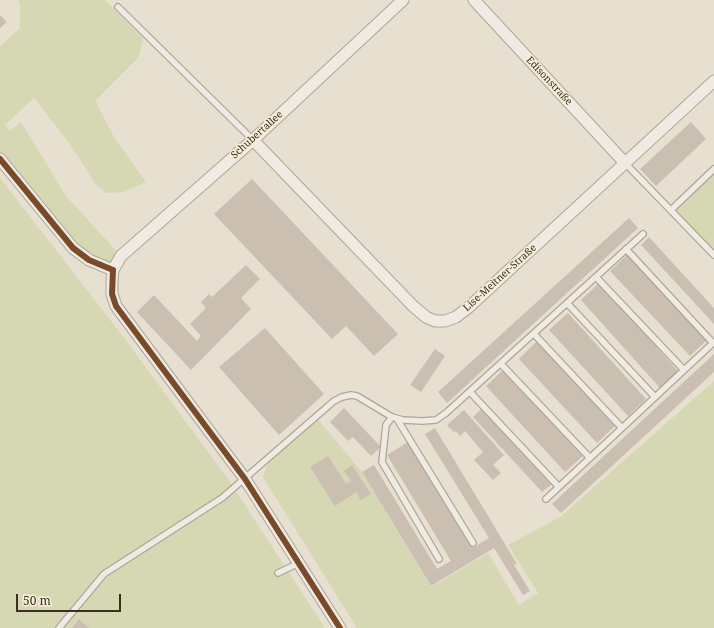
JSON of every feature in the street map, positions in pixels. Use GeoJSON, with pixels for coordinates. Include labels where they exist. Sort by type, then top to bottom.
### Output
{"type":"FeatureCollection","features":[{"type":"Feature","properties":{"kind":"street","name":"Schubertallee"},"geometry":{"type":"LineString","coordinates":[[113,270],[121,256],[252,140],[403,0]]}},
{"type":"Feature","properties":{"kind":"street","name":"Edisonstraße"},"geometry":{"type":"LineString","coordinates":[[474,0],[625,163]]}},
{"type":"Feature","properties":{"kind":"street","name":"Lise-Meitner-Straße"},"geometry":{"type":"LineString","coordinates":[[252,140],[413,306],[426,317],[435,321],[445,321],[456,317],[468,307],[714,81]]}},
{"type":"Feature","properties":{"kind":"street"},"geometry":{"type":"LineString","coordinates":[[0,159],[73,248],[89,260],[113,270],[112,294],[116,306],[245,479],[340,628]]}},
{"type":"Feature","properties":{"kind":"lane"},"geometry":{"type":"LineString","coordinates":[[118,6],[252,140]]}},
{"type":"Feature","properties":{"kind":"lane"},"geometry":{"type":"LineString","coordinates":[[625,163],[714,256]]}},
{"type":"Feature","properties":{"kind":"lane"},"geometry":{"type":"LineString","coordinates":[[671,210],[714,169]]}},
{"type":"Feature","properties":{"kind":"lane"},"geometry":{"type":"LineString","coordinates":[[59,628],[104,574],[222,498],[334,401],[351,395],[357,396],[394,418],[422,422],[436,420],[470,392],[643,234]]}},
{"type":"Feature","properties":{"kind":"lane"},"geometry":{"type":"LineString","coordinates":[[546,499],[713,342],[626,249]]}},
{"type":"Feature","properties":{"kind":"lane"},"geometry":{"type":"LineString","coordinates":[[596,277],[684,370]]}},
{"type":"Feature","properties":{"kind":"lane"},"geometry":{"type":"LineString","coordinates":[[567,303],[655,398]]}},
{"type":"Feature","properties":{"kind":"lane"},"geometry":{"type":"LineString","coordinates":[[534,334],[622,428]]}},
{"type":"Feature","properties":{"kind":"lane"},"geometry":{"type":"LineString","coordinates":[[501,364],[590,458]]}},
{"type":"Feature","properties":{"kind":"lane"},"geometry":{"type":"LineString","coordinates":[[470,392],[559,487]]}},
{"type":"Feature","properties":{"kind":"lane"},"geometry":{"type":"LineString","coordinates":[[394,418],[473,543]]}},
{"type":"Feature","properties":{"kind":"lane"},"geometry":{"type":"LineString","coordinates":[[394,418],[386,425],[382,462],[439,559]]}},
{"type":"Feature","properties":{"kind":"lane"},"geometry":{"type":"LineString","coordinates":[[278,573],[299,562]]}},
{"type":"Feature","properties":{"kind":"green space"},"geometry":{"type":"Polygon","coordinates":[[[18,0],[105,0],[143,39],[139,57],[95,101],[114,137],[146,182],[124,192],[106,193],[96,185],[70,144],[34,98],[5,125],[10,131],[21,122],[66,196],[121,256],[113,270],[88,259],[0,158],[0,46],[20,28],[20,4],[18,0]]]}},
{"type":"Feature","properties":{"kind":"green space"},"geometry":{"type":"Polygon","coordinates":[[[714,170],[714,255],[671,210],[714,170]]]}},
{"type":"Feature","properties":{"kind":"green space"},"geometry":{"type":"Polygon","coordinates":[[[0,178],[125,339],[228,479],[325,628],[0,628],[0,178]]]}},
{"type":"Feature","properties":{"kind":"green space"},"geometry":{"type":"Polygon","coordinates":[[[714,381],[714,628],[357,628],[263,477],[271,456],[316,417],[362,472],[431,587],[488,553],[519,605],[538,593],[508,545],[560,517],[714,381]]]}},
{"type":"Feature","properties":{"kind":"building"},"geometry":{"type":"Polygon","coordinates":[[[0,15],[7,22],[0,28],[0,15]]]}},
{"type":"Feature","properties":{"kind":"building"},"geometry":{"type":"Polygon","coordinates":[[[691,122],[706,139],[656,186],[640,169],[691,122]]]}},
{"type":"Feature","properties":{"kind":"building"},"geometry":{"type":"Polygon","coordinates":[[[252,179],[398,334],[374,356],[346,326],[332,339],[214,214],[252,179]]]}},
{"type":"Feature","properties":{"kind":"building"},"geometry":{"type":"Polygon","coordinates":[[[629,218],[638,228],[447,403],[438,392],[629,218]]]}},
{"type":"Feature","properties":{"kind":"building"},"geometry":{"type":"Polygon","coordinates":[[[649,237],[714,308],[714,324],[641,245],[649,237]]]}},
{"type":"Feature","properties":{"kind":"building"},"geometry":{"type":"Polygon","coordinates":[[[627,255],[707,340],[690,356],[610,271],[627,255]]]}},
{"type":"Feature","properties":{"kind":"building"},"geometry":{"type":"Polygon","coordinates":[[[246,265],[260,279],[241,298],[251,309],[191,370],[137,312],[154,295],[197,341],[201,336],[190,324],[206,308],[201,302],[209,294],[212,297],[246,265]]]}},
{"type":"Feature","properties":{"kind":"building"},"geometry":{"type":"Polygon","coordinates":[[[599,283],[678,371],[660,388],[581,300],[599,283]]]}},
{"type":"Feature","properties":{"kind":"building"},"geometry":{"type":"Polygon","coordinates":[[[568,313],[646,399],[628,416],[549,330],[568,313]]]}},
{"type":"Feature","properties":{"kind":"building"},"geometry":{"type":"Polygon","coordinates":[[[265,328],[324,394],[279,435],[219,367],[265,328]]]}},
{"type":"Feature","properties":{"kind":"building"},"geometry":{"type":"Polygon","coordinates":[[[537,341],[615,426],[597,443],[519,359],[537,341]]]}},
{"type":"Feature","properties":{"kind":"building"},"geometry":{"type":"Polygon","coordinates":[[[435,349],[445,356],[421,392],[410,385],[435,349]]]}},
{"type":"Feature","properties":{"kind":"building"},"geometry":{"type":"Polygon","coordinates":[[[714,354],[714,372],[561,513],[552,504],[714,354]]]}},
{"type":"Feature","properties":{"kind":"building"},"geometry":{"type":"Polygon","coordinates":[[[504,369],[583,456],[565,472],[486,386],[504,369]]]}},
{"type":"Feature","properties":{"kind":"building"},"geometry":{"type":"Polygon","coordinates":[[[344,408],[381,447],[371,456],[353,437],[348,441],[330,422],[344,408]]]}},
{"type":"Feature","properties":{"kind":"building"},"geometry":{"type":"Polygon","coordinates":[[[482,408],[552,484],[542,492],[473,417],[482,408]]]}},
{"type":"Feature","properties":{"kind":"building"},"geometry":{"type":"Polygon","coordinates":[[[464,410],[504,455],[493,465],[501,473],[493,480],[474,460],[483,452],[465,431],[460,436],[456,431],[454,432],[447,425],[464,410]]]}},
{"type":"Feature","properties":{"kind":"building"},"geometry":{"type":"Polygon","coordinates":[[[435,428],[517,564],[514,565],[530,591],[523,595],[494,548],[431,586],[362,472],[374,465],[437,569],[451,561],[387,455],[408,442],[473,548],[489,538],[425,434],[435,428]]]}},
{"type":"Feature","properties":{"kind":"building"},"geometry":{"type":"Polygon","coordinates":[[[328,456],[346,484],[351,481],[344,471],[352,465],[371,494],[361,500],[356,492],[335,506],[310,467],[328,456]]]}},
{"type":"Feature","properties":{"kind":"building"},"geometry":{"type":"Polygon","coordinates":[[[79,619],[89,628],[72,628],[79,619]]]}},
{"type":"Feature","properties":{"kind":"transit line"},"geometry":{"type":"LineString","coordinates":[[0,159],[73,248],[89,260],[113,270]]}},
{"type":"Feature","properties":{"kind":"transit line"},"geometry":{"type":"LineString","coordinates":[[113,270],[112,294],[116,306],[245,479],[340,628]]}}]}
